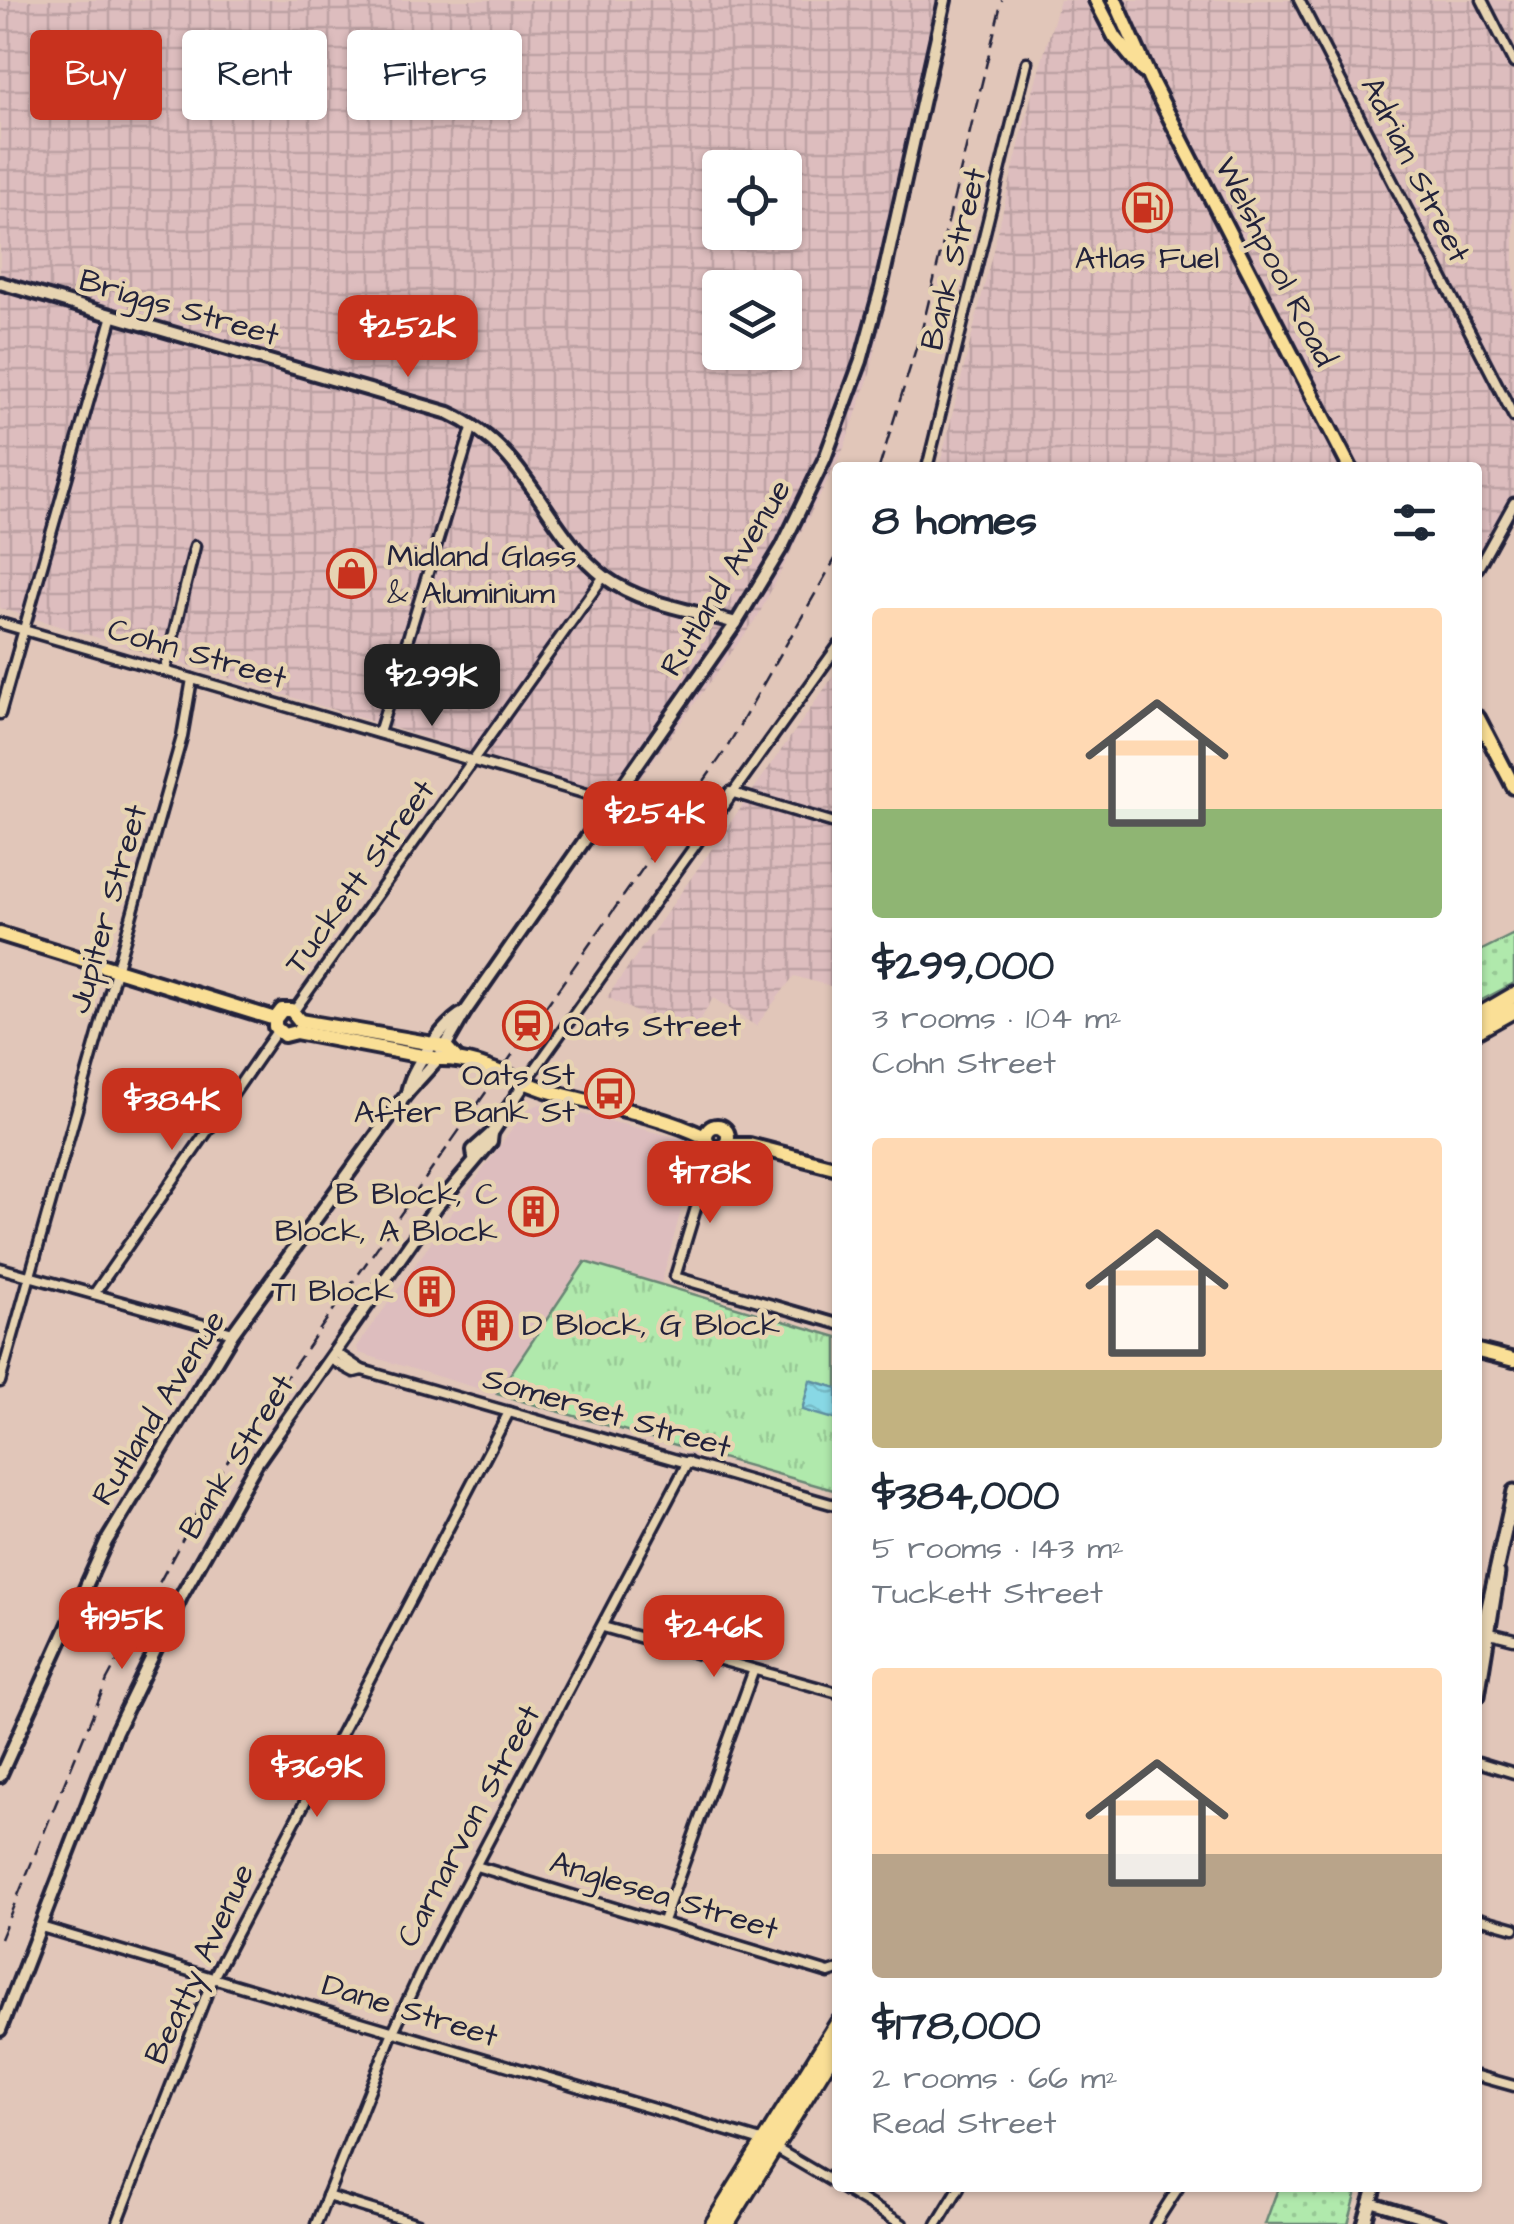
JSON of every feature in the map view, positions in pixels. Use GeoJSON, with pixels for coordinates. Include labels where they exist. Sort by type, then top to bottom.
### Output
{"type":"FeatureCollection","features":[{"type":"Feature","properties":{"kind":"highway"},"geometry":{"type":"LineString","coordinates":[[1482,1014],[1514,995]]}},
{"type":"Feature","properties":{"kind":"highway"},"geometry":{"type":"LineString","coordinates":[[1482,1028],[1514,1010]]}},
{"type":"Feature","properties":{"kind":"highway"},"geometry":{"type":"LineString","coordinates":[[727,2224],[832,2034]]}},
{"type":"Feature","properties":{"kind":"highway"},"geometry":{"type":"LineString","coordinates":[[712,2224],[832,2053]]}},
{"type":"Feature","properties":{"kind":"main road","name":"Welshpool Road"},"geometry":{"type":"LineString","coordinates":[[1096,0],[1116,37],[1151,81]]}},
{"type":"Feature","properties":{"kind":"main road","name":"Welshpool Road"},"geometry":{"type":"LineString","coordinates":[[1116,0],[1151,81],[1345,462]]}},
{"type":"Feature","properties":{"kind":"main road"},"geometry":{"type":"LineString","coordinates":[[1482,726],[1514,786]]}},
{"type":"Feature","properties":{"kind":"main road"},"geometry":{"type":"LineString","coordinates":[[0,934],[117,968],[276,1025],[288,1035],[297,1021]]}},
{"type":"Feature","properties":{"kind":"main road"},"geometry":{"type":"LineString","coordinates":[[276,1025],[282,1010],[297,1021],[437,1052],[524,1083],[716,1139],[832,1166]]}},
{"type":"Feature","properties":{"kind":"main road"},"geometry":{"type":"LineString","coordinates":[[1482,1352],[1514,1360]]}},
{"type":"Feature","properties":{"kind":"main road"},"geometry":{"type":"LineString","coordinates":[[1482,1662],[1514,1491]]}},
{"type":"Feature","properties":{"kind":"main road"},"geometry":{"type":"LineString","coordinates":[[1482,1642],[1486,1632]]}},
{"type":"Feature","properties":{"kind":"main road"},"geometry":{"type":"LineString","coordinates":[[1364,2224],[1374,2192]]}},
{"type":"Feature","properties":{"kind":"street","name":"Rutland Avenue"},"geometry":{"type":"LineString","coordinates":[[0,1776],[106,1542],[233,1334],[437,1052],[456,1017],[465,1012],[736,623],[782,547],[825,458],[861,361],[946,0]]}},
{"type":"Feature","properties":{"kind":"street","name":"Adrian Street"},"geometry":{"type":"LineString","coordinates":[[1299,0],[1514,417]]}},
{"type":"Feature","properties":{"kind":"street"},"geometry":{"type":"LineString","coordinates":[[1482,0],[1514,63]]}},
{"type":"Feature","properties":{"kind":"street","name":"Bank Street"},"geometry":{"type":"LineString","coordinates":[[928,462],[1027,62]]}},
{"type":"Feature","properties":{"kind":"street","name":"Briggs Street"},"geometry":{"type":"LineString","coordinates":[[0,283],[449,412],[504,448],[604,576],[636,594],[736,623]]}},
{"type":"Feature","properties":{"kind":"street"},"geometry":{"type":"LineString","coordinates":[[0,714],[113,315]]}},
{"type":"Feature","properties":{"kind":"street"},"geometry":{"type":"LineString","coordinates":[[379,733],[472,426]]}},
{"type":"Feature","properties":{"kind":"street"},"geometry":{"type":"LineString","coordinates":[[1482,561],[1514,503]]}},
{"type":"Feature","properties":{"kind":"street"},"geometry":{"type":"LineString","coordinates":[[165,671],[195,546]]}},
{"type":"Feature","properties":{"kind":"street","name":"Tuckett Street"},"geometry":{"type":"LineString","coordinates":[[297,1021],[604,576]]}},
{"type":"Feature","properties":{"kind":"street","name":"Cohn Street"},"geometry":{"type":"LineString","coordinates":[[0,623],[611,801]]}},
{"type":"Feature","properties":{"kind":"street","name":"Bank Street"},"geometry":{"type":"LineString","coordinates":[[0,2030],[116,1731],[183,1593],[256,1464],[474,1158],[473,1150],[492,1133],[730,792],[832,654]]}},
{"type":"Feature","properties":{"kind":"street","name":"Jupiter Street"},"geometry":{"type":"LineString","coordinates":[[0,1382],[117,968],[192,680]]}},
{"type":"Feature","properties":{"kind":"street"},"geometry":{"type":"LineString","coordinates":[[730,792],[832,822]]}},
{"type":"Feature","properties":{"kind":"street"},"geometry":{"type":"LineString","coordinates":[[94,1294],[252,1073],[276,1025]]}},
{"type":"Feature","properties":{"kind":"street"},"geometry":{"type":"LineString","coordinates":[[716,1139],[675,1276],[832,1322]]}},
{"type":"Feature","properties":{"kind":"street"},"geometry":{"type":"LineString","coordinates":[[0,1268],[233,1334]]}},
{"type":"Feature","properties":{"kind":"street","name":"Somerset Street"},"geometry":{"type":"LineString","coordinates":[[332,1355],[354,1372],[362,1370],[832,1504]]}},
{"type":"Feature","properties":{"kind":"street","name":"Beatty Avenue"},"geometry":{"type":"LineString","coordinates":[[117,2224],[213,1978],[509,1412]]}},
{"type":"Feature","properties":{"kind":"street","name":"Carnarvon Street"},"geometry":{"type":"LineString","coordinates":[[316,2224],[392,2034],[688,1462]]}},
{"type":"Feature","properties":{"kind":"street"},"geometry":{"type":"LineString","coordinates":[[602,1627],[832,1692]]}},
{"type":"Feature","properties":{"kind":"street"},"geometry":{"type":"LineString","coordinates":[[1486,1632],[1514,1639]]}},
{"type":"Feature","properties":{"kind":"street"},"geometry":{"type":"LineString","coordinates":[[663,1921],[753,1672]]}},
{"type":"Feature","properties":{"kind":"street"},"geometry":{"type":"LineString","coordinates":[[1482,1763],[1514,1773]]}},
{"type":"Feature","properties":{"kind":"street","name":"Anglesea Street"},"geometry":{"type":"LineString","coordinates":[[476,1866],[832,1972]]}},
{"type":"Feature","properties":{"kind":"street"},"geometry":{"type":"LineString","coordinates":[[1482,1919],[1514,1928]]}},
{"type":"Feature","properties":{"kind":"street","name":"Dane Street"},"geometry":{"type":"LineString","coordinates":[[40,1927],[770,2145],[832,2181]]}},
{"type":"Feature","properties":{"kind":"street"},"geometry":{"type":"LineString","coordinates":[[1482,2077],[1514,2086]]}},
{"type":"Feature","properties":{"kind":"street","name":"Dane Street"},"geometry":{"type":"LineString","coordinates":[[850,2192],[902,2224]]}},
{"type":"Feature","properties":{"kind":"street"},"geometry":{"type":"LineString","coordinates":[[937,2224],[957,2192]]}},
{"type":"Feature","properties":{"kind":"street"},"geometry":{"type":"LineString","coordinates":[[1155,2224],[1175,2192]]}},
{"type":"Feature","properties":{"kind":"street"},"geometry":{"type":"LineString","coordinates":[[327,2196],[418,2224]]}},
{"type":"Feature","properties":{"kind":"street"},"geometry":{"type":"LineString","coordinates":[[1371,2202],[1442,2224]]}},
{"type":"Feature","properties":{"kind":"shaded area"},"geometry":{"type":"Polygon","coordinates":[[[0,0],[954,0],[870,374],[844,448],[837,462],[832,462],[832,471],[758,616],[622,803],[609,794],[0,608],[0,0]]]}},
{"type":"Feature","properties":{"kind":"shaded area"},"geometry":{"type":"Polygon","coordinates":[[[1060,0],[1514,0],[1514,503],[1482,566],[1482,462],[1353,462],[1345,449],[1342,462],[940,462],[1031,97],[1060,0]]]}},
{"type":"Feature","properties":{"kind":"shaded area"},"geometry":{"type":"Polygon","coordinates":[[[832,678],[832,987],[794,976],[756,1026],[713,998],[689,1039],[607,997],[832,678]]]}},
{"type":"Feature","properties":{"kind":"shaded area"},"geometry":{"type":"Polygon","coordinates":[[[540,1104],[691,1141],[696,1155],[660,1288],[585,1263],[497,1394],[359,1353],[357,1347],[525,1110],[540,1104]]]}},
{"type":"Feature","properties":{"kind":"green space"},"geometry":{"type":"Polygon","coordinates":[[[1514,934],[1514,983],[1482,1000],[1482,950],[1514,934]]]}},
{"type":"Feature","properties":{"kind":"green space"},"geometry":{"type":"Polygon","coordinates":[[[585,1262],[832,1336],[832,1490],[497,1394],[585,1262]]]}},
{"type":"Feature","properties":{"kind":"green space"},"geometry":{"type":"Polygon","coordinates":[[[1277,2192],[1357,2192],[1348,2224],[1265,2224],[1277,2192]]]}},
{"type":"Feature","properties":{"kind":"water"},"geometry":{"type":"Polygon","coordinates":[[[810,1380],[832,1387],[832,1419],[802,1410],[810,1380]]]}},
{"type":"Feature","properties":{"kind":"railway"},"geometry":{"type":"LineString","coordinates":[[881,462],[922,329],[1002,0]]}},
{"type":"Feature","properties":{"kind":"railway"},"geometry":{"type":"LineString","coordinates":[[0,1939],[107,1680],[215,1479],[725,751],[832,564]]}},
{"type":"Feature","properties":{"kind":"place","name":"Atlas Fuel"},"geometry":{"type":"Point","coordinates":[1147,208]}},
{"type":"Feature","properties":{"kind":"place","name":"Midland Glass & Aluminium"},"geometry":{"type":"Point","coordinates":[352,574]}},
{"type":"Feature","properties":{"kind":"place","name":"Oats Street"},"geometry":{"type":"Point","coordinates":[528,1026]}},
{"type":"Feature","properties":{"kind":"place","name":"Oats St After Bank St"},"geometry":{"type":"Point","coordinates":[610,1093]}},
{"type":"Feature","properties":{"kind":"place","name":"B Block, C Block, A Block"},"geometry":{"type":"Point","coordinates":[533,1212]}},
{"type":"Feature","properties":{"kind":"place","name":"T1 Block"},"geometry":{"type":"Point","coordinates":[429,1291]}},
{"type":"Feature","properties":{"kind":"place","name":"D Block, G Block"},"geometry":{"type":"Point","coordinates":[487,1325]}}]}
